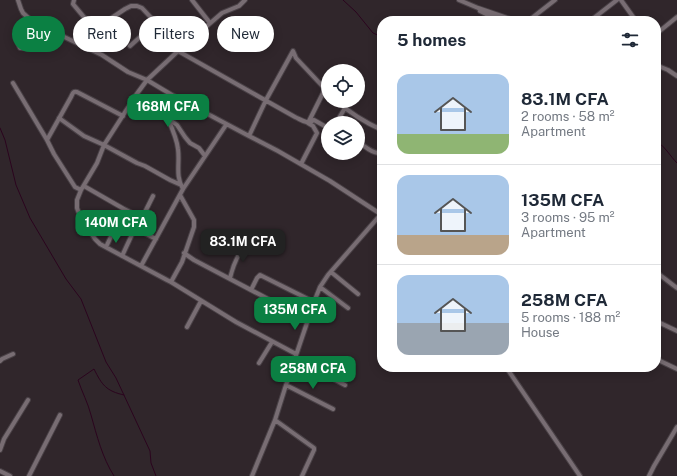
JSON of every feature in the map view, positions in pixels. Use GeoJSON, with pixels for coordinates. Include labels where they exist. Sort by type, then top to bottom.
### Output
{"type":"FeatureCollection","features":[{"type":"Feature","properties":{"kind":"street"},"geometry":{"type":"LineString","coordinates":[[18,0],[23,13],[26,16]]}},
{"type":"Feature","properties":{"kind":"street"},"geometry":{"type":"LineString","coordinates":[[74,0],[73,4],[88,22],[96,25],[107,21],[131,6],[142,8],[149,16]]}},
{"type":"Feature","properties":{"kind":"street"},"geometry":{"type":"LineString","coordinates":[[192,0],[210,23],[222,14],[239,6],[245,0]]}},
{"type":"Feature","properties":{"kind":"street"},"geometry":{"type":"LineString","coordinates":[[459,0],[502,16]]}},
{"type":"Feature","properties":{"kind":"street"},"geometry":{"type":"LineString","coordinates":[[534,16],[555,0]]}},
{"type":"Feature","properties":{"kind":"street"},"geometry":{"type":"LineString","coordinates":[[596,16],[617,0]]}},
{"type":"Feature","properties":{"kind":"street"},"geometry":{"type":"LineString","coordinates":[[621,0],[632,16]]}},
{"type":"Feature","properties":{"kind":"street"},"geometry":{"type":"LineString","coordinates":[[466,3],[491,16]]}},
{"type":"Feature","properties":{"kind":"street"},"geometry":{"type":"LineString","coordinates":[[661,30],[677,17]]}},
{"type":"Feature","properties":{"kind":"street"},"geometry":{"type":"LineString","coordinates":[[65,37],[102,55],[128,72],[147,80],[172,96],[226,125],[278,150],[377,211]]}},
{"type":"Feature","properties":{"kind":"street"},"geometry":{"type":"LineString","coordinates":[[131,45],[139,38]]}},
{"type":"Feature","properties":{"kind":"street"},"geometry":{"type":"LineString","coordinates":[[249,136],[266,100],[294,51],[296,58],[321,84]]}},
{"type":"Feature","properties":{"kind":"street"},"geometry":{"type":"LineString","coordinates":[[177,52],[147,80],[104,145],[97,163],[81,190],[77,200],[78,212],[100,244],[171,282],[236,322],[345,385]]}},
{"type":"Feature","properties":{"kind":"street"},"geometry":{"type":"LineString","coordinates":[[180,52],[313,126],[317,133],[301,164]]}},
{"type":"Feature","properties":{"kind":"street"},"geometry":{"type":"LineString","coordinates":[[661,66],[677,76]]}},
{"type":"Feature","properties":{"kind":"street"},"geometry":{"type":"LineString","coordinates":[[13,83],[54,154],[75,187],[81,190]]}},
{"type":"Feature","properties":{"kind":"street"},"geometry":{"type":"LineString","coordinates":[[47,140],[70,97],[75,91],[123,116]]}},
{"type":"Feature","properties":{"kind":"street"},"geometry":{"type":"LineString","coordinates":[[136,95],[177,125],[190,143],[199,148],[206,156]]}},
{"type":"Feature","properties":{"kind":"street"},"geometry":{"type":"LineString","coordinates":[[308,123],[321,100]]}},
{"type":"Feature","properties":{"kind":"street"},"geometry":{"type":"LineString","coordinates":[[340,116],[345,108],[364,122],[377,128]]}},
{"type":"Feature","properties":{"kind":"street"},"geometry":{"type":"LineString","coordinates":[[59,118],[91,140],[104,145],[179,184],[183,189]]}},
{"type":"Feature","properties":{"kind":"street"},"geometry":{"type":"LineString","coordinates":[[168,118],[178,147],[179,184]]}},
{"type":"Feature","properties":{"kind":"street"},"geometry":{"type":"LineString","coordinates":[[308,123],[314,120],[321,124]]}},
{"type":"Feature","properties":{"kind":"street"},"geometry":{"type":"LineString","coordinates":[[141,266],[183,189],[226,125]]}},
{"type":"Feature","properties":{"kind":"street"},"geometry":{"type":"LineString","coordinates":[[365,147],[377,153]]}},
{"type":"Feature","properties":{"kind":"street"},"geometry":{"type":"LineString","coordinates":[[84,186],[142,218]]}},
{"type":"Feature","properties":{"kind":"street"},"geometry":{"type":"LineString","coordinates":[[171,282],[182,262],[193,231],[194,220],[180,195]]}},
{"type":"Feature","properties":{"kind":"street"},"geometry":{"type":"LineString","coordinates":[[122,256],[135,228],[153,196]]}},
{"type":"Feature","properties":{"kind":"street"},"geometry":{"type":"LineString","coordinates":[[106,247],[124,209]]}},
{"type":"Feature","properties":{"kind":"street"},"geometry":{"type":"LineString","coordinates":[[253,476],[275,420],[295,356],[320,287],[331,272],[377,220]]}},
{"type":"Feature","properties":{"kind":"street"},"geometry":{"type":"LineString","coordinates":[[135,228],[156,239]]}},
{"type":"Feature","properties":{"kind":"street"},"geometry":{"type":"LineString","coordinates":[[230,278],[233,265],[241,249],[246,243]]}},
{"type":"Feature","properties":{"kind":"street"},"geometry":{"type":"LineString","coordinates":[[184,253],[194,260],[308,320]]}},
{"type":"Feature","properties":{"kind":"street"},"geometry":{"type":"LineString","coordinates":[[331,272],[358,294]]}},
{"type":"Feature","properties":{"kind":"street"},"geometry":{"type":"LineString","coordinates":[[252,290],[257,278],[264,276],[314,302]]}},
{"type":"Feature","properties":{"kind":"street"},"geometry":{"type":"LineString","coordinates":[[661,276],[677,288]]}},
{"type":"Feature","properties":{"kind":"street"},"geometry":{"type":"LineString","coordinates":[[320,287],[348,308]]}},
{"type":"Feature","properties":{"kind":"street"},"geometry":{"type":"LineString","coordinates":[[187,327],[201,300]]}},
{"type":"Feature","properties":{"kind":"street"},"geometry":{"type":"LineString","coordinates":[[661,323],[677,331]]}},
{"type":"Feature","properties":{"kind":"street"},"geometry":{"type":"LineString","coordinates":[[259,363],[272,342]]}},
{"type":"Feature","properties":{"kind":"street"},"geometry":{"type":"LineString","coordinates":[[0,361],[13,354]]}},
{"type":"Feature","properties":{"kind":"street"},"geometry":{"type":"LineString","coordinates":[[661,361],[677,369]]}},
{"type":"Feature","properties":{"kind":"street"},"geometry":{"type":"LineString","coordinates":[[509,372],[580,476]]}},
{"type":"Feature","properties":{"kind":"street"},"geometry":{"type":"LineString","coordinates":[[286,385],[333,409]]}},
{"type":"Feature","properties":{"kind":"street"},"geometry":{"type":"LineString","coordinates":[[0,450],[4,439],[28,400]]}},
{"type":"Feature","properties":{"kind":"street"},"geometry":{"type":"LineString","coordinates":[[29,476],[60,415]]}},
{"type":"Feature","properties":{"kind":"street"},"geometry":{"type":"LineString","coordinates":[[275,420],[314,448],[302,476]]}},
{"type":"Feature","properties":{"kind":"street"},"geometry":{"type":"LineString","coordinates":[[649,476],[677,427]]}},
{"type":"Feature","properties":{"kind":"street"},"geometry":{"type":"LineString","coordinates":[[0,471],[10,476]]}},
{"type":"Feature","properties":{"kind":"waterway"},"geometry":{"type":"LineString","coordinates":[[343,0],[356,12],[373,33],[377,35]]}},
{"type":"Feature","properties":{"kind":"waterway"},"geometry":{"type":"LineString","coordinates":[[0,128],[5,140],[16,185],[30,218],[66,279],[81,299],[106,362],[116,378],[150,451],[151,463],[156,476]]}},
{"type":"Feature","properties":{"kind":"waterway"},"geometry":{"type":"LineString","coordinates":[[661,145],[677,163]]}},
{"type":"Feature","properties":{"kind":"waterway"},"geometry":{"type":"LineString","coordinates":[[114,476],[103,454],[78,380],[94,369],[105,386],[113,392],[124,395]]}}]}
